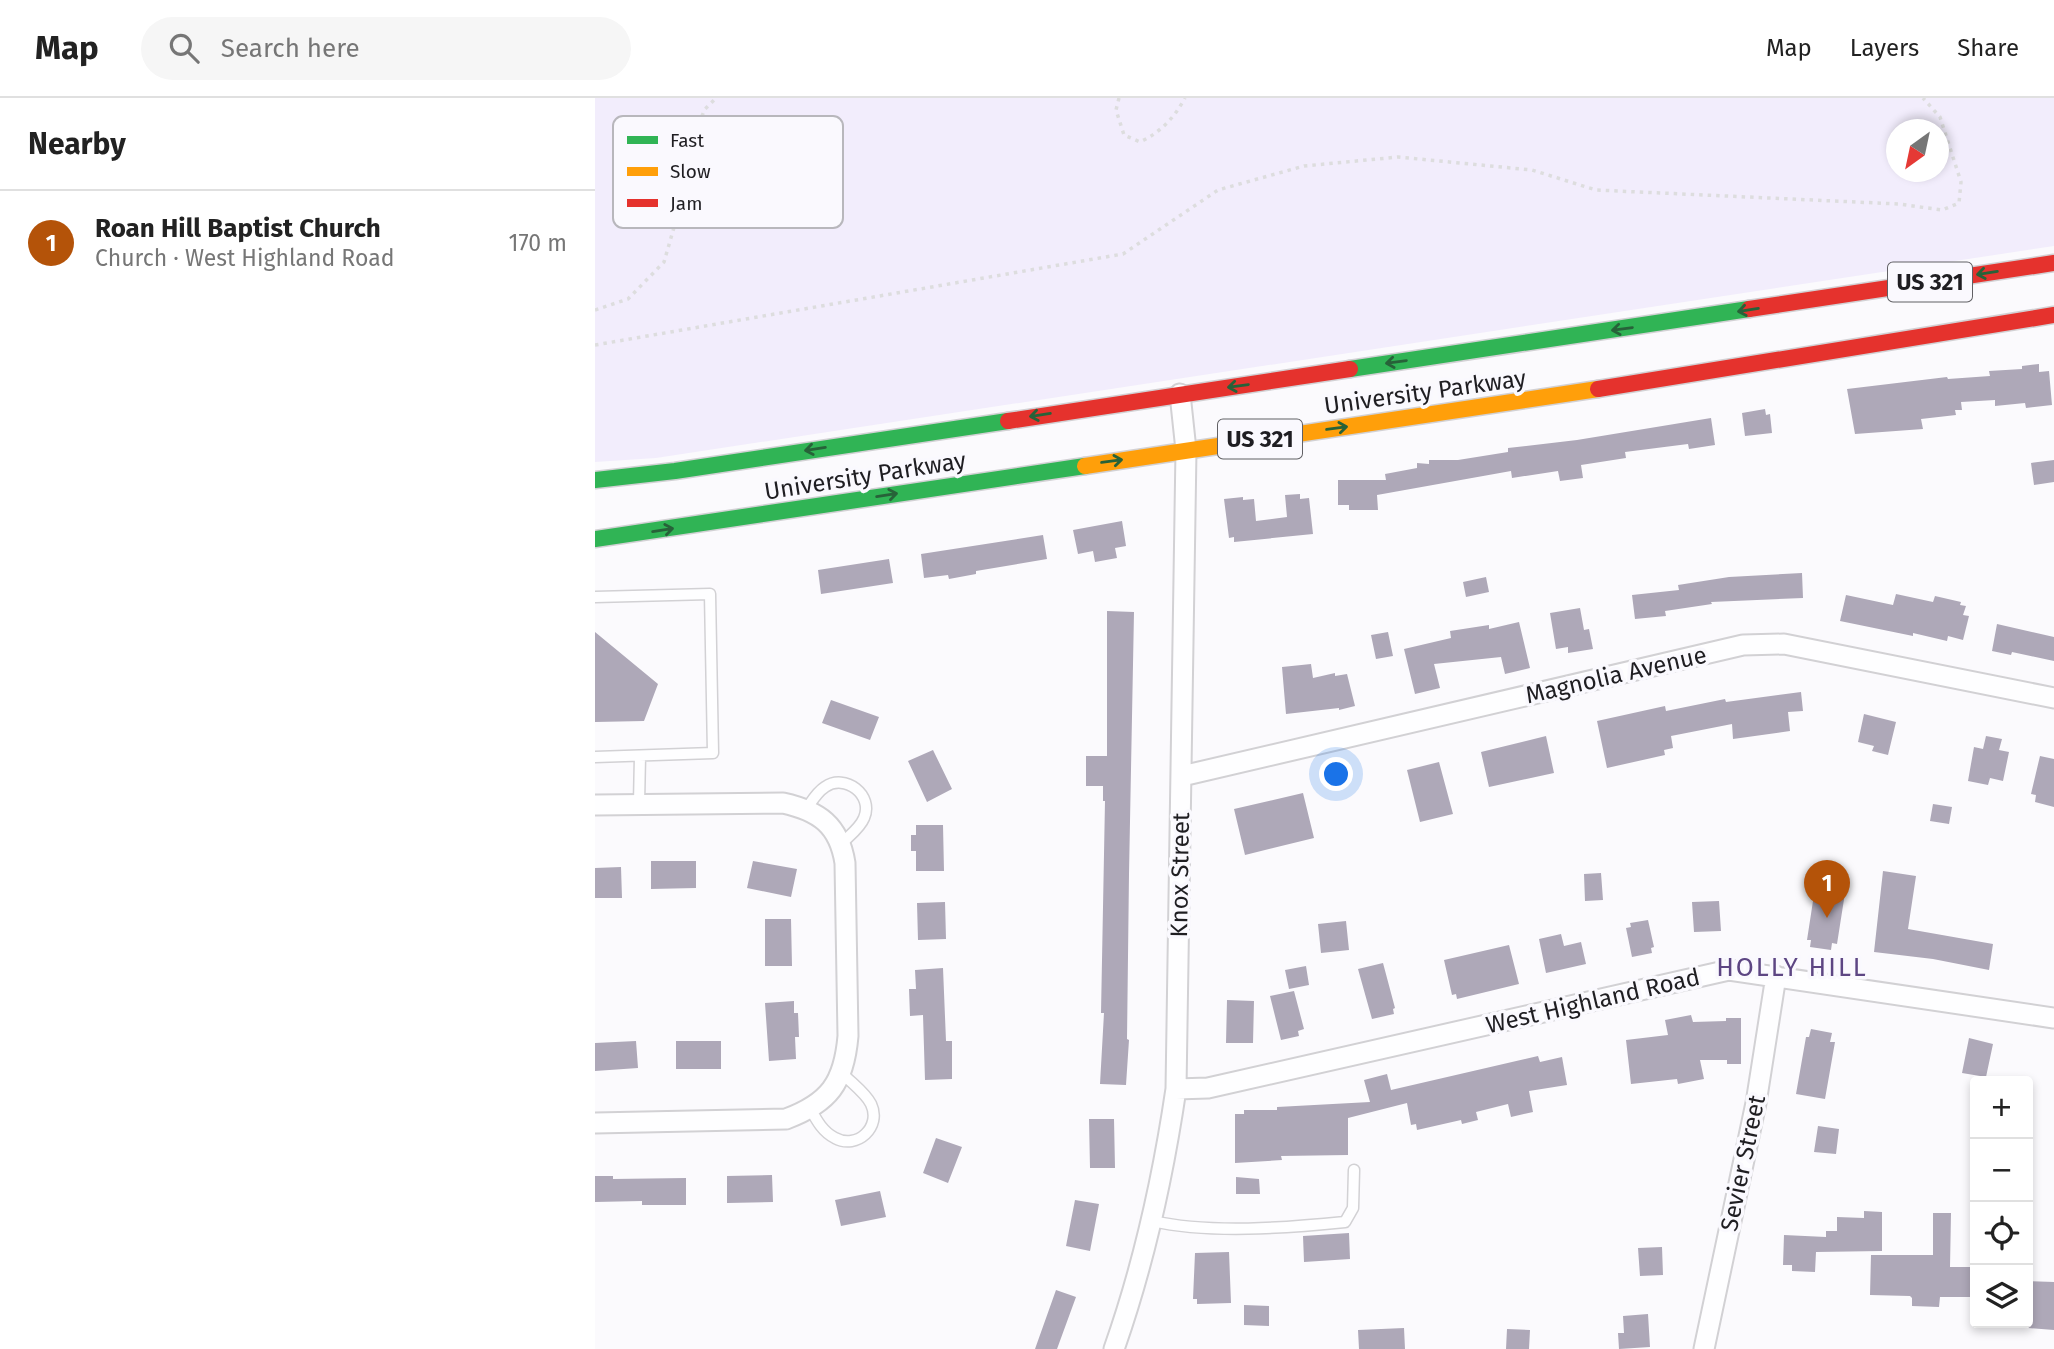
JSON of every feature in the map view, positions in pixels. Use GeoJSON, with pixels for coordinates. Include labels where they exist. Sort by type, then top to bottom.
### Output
{"type":"FeatureCollection","features":[{"type":"Feature","properties":{"kind":"highway","name":"University Parkway"},"geometry":{"type":"LineString","coordinates":[[595,480],[674,471],[1180,394],[1690,325],[2054,263]]}},
{"type":"Feature","properties":{"kind":"highway","name":"University Parkway"},"geometry":{"type":"LineString","coordinates":[[595,539],[763,509],[1695,375],[2054,315]]}},
{"type":"Feature","properties":{"kind":"highway"},"geometry":{"type":"LineString","coordinates":[[1693,353],[1695,375]]}},
{"type":"Feature","properties":{"kind":"highway"},"geometry":{"type":"LineString","coordinates":[[756,457],[759,480]]}},
{"type":"Feature","properties":{"kind":"street","name":"Knox Street"},"geometry":{"type":"LineString","coordinates":[[1114,1349],[1152,1221],[1168,1146],[1176,1088],[1186,450],[1180,394]]}},
{"type":"Feature","properties":{"kind":"street","name":"Magnolia Avenue"},"geometry":{"type":"LineString","coordinates":[[1182,776],[1762,643],[1805,648],[2054,698]]}},
{"type":"Feature","properties":{"kind":"street"},"geometry":{"type":"LineString","coordinates":[[595,805],[783,803],[807,808],[828,822],[842,843],[845,863],[848,1036],[846,1059],[834,1086],[811,1110],[786,1119],[595,1123]]}},
{"type":"Feature","properties":{"kind":"street","name":"West Highland Road"},"geometry":{"type":"LineString","coordinates":[[1176,1088],[1208,1088],[1728,970],[2054,1018]]}},
{"type":"Feature","properties":{"kind":"street","name":"Sevier Street"},"geometry":{"type":"LineString","coordinates":[[1704,1349],[1756,1102],[1776,976]]}},
{"type":"Feature","properties":{"kind":"lane"},"geometry":{"type":"LineString","coordinates":[[595,597],[710,594],[713,753],[595,757]]}},
{"type":"Feature","properties":{"kind":"lane"},"geometry":{"type":"LineString","coordinates":[[639,803],[640,756]]}},
{"type":"Feature","properties":{"kind":"lane"},"geometry":{"type":"LineString","coordinates":[[807,808],[819,792],[834,783],[843,782],[858,790],[866,805],[866,813],[858,828],[842,843]]}},
{"type":"Feature","properties":{"kind":"lane"},"geometry":{"type":"LineString","coordinates":[[811,1110],[820,1127],[837,1140],[854,1141],[868,1133],[874,1116],[873,1108],[869,1100],[841,1072]]}},
{"type":"Feature","properties":{"kind":"lane"},"geometry":{"type":"LineString","coordinates":[[1152,1221],[1178,1226],[1260,1227],[1324,1226],[1345,1222],[1353,1208],[1354,1170]]}},
{"type":"Feature","properties":{"kind":"path"},"geometry":{"type":"LineString","coordinates":[[702,116],[716,98]]}},
{"type":"Feature","properties":{"kind":"path"},"geometry":{"type":"LineString","coordinates":[[1119,98],[1116,110],[1124,135],[1140,142],[1155,135],[1175,116],[1185,98]]}},
{"type":"Feature","properties":{"kind":"path"},"geometry":{"type":"LineString","coordinates":[[595,345],[1123,254],[1218,190],[1304,166],[1398,157],[1532,170],[1596,190],[1899,204],[1942,210],[1959,203],[1961,182],[1940,117],[1923,98]]}},
{"type":"Feature","properties":{"kind":"path"},"geometry":{"type":"LineString","coordinates":[[595,310],[628,299],[664,262],[674,228]]}},
{"type":"Feature","properties":{"kind":"shaded area"},"geometry":{"type":"Polygon","coordinates":[[[595,98],[2054,98],[2054,246],[656,458],[595,462],[595,98]]]}},
{"type":"Feature","properties":{"kind":"building"},"geometry":{"type":"Polygon","coordinates":[[[2039,364],[2039,372],[2049,371],[2052,405],[2026,408],[2025,403],[1995,406],[1995,400],[1961,402],[1962,410],[1955,410],[1956,415],[1921,419],[1923,429],[1855,434],[1847,389],[1947,377],[1990,376],[1989,371],[2022,369],[2022,366],[2039,364]]]}},
{"type":"Feature","properties":{"kind":"building"},"geometry":{"type":"Polygon","coordinates":[[[1765,409],[1766,415],[1770,414],[1772,433],[1745,436],[1742,413],[1765,409]]]}},
{"type":"Feature","properties":{"kind":"building"},"geometry":{"type":"Polygon","coordinates":[[[1711,418],[1715,445],[1689,449],[1688,444],[1625,452],[1626,458],[1581,465],[1583,478],[1560,481],[1558,471],[1512,478],[1511,471],[1377,495],[1378,510],[1349,510],[1349,505],[1338,505],[1338,480],[1386,480],[1385,474],[1417,468],[1417,463],[1429,464],[1429,460],[1458,460],[1508,452],[1508,448],[1577,440],[1711,418]]]}},
{"type":"Feature","properties":{"kind":"building"},"geometry":{"type":"Polygon","coordinates":[[[2054,460],[2054,482],[2034,485],[2031,463],[2054,460]]]}},
{"type":"Feature","properties":{"kind":"building"},"geometry":{"type":"Polygon","coordinates":[[[1300,494],[1300,499],[1309,498],[1313,534],[1234,542],[1234,537],[1229,538],[1224,499],[1254,499],[1256,521],[1287,517],[1285,495],[1300,494]]]}},
{"type":"Feature","properties":{"kind":"building"},"geometry":{"type":"Polygon","coordinates":[[[1122,521],[1126,546],[1115,548],[1117,558],[1095,562],[1093,551],[1078,554],[1073,530],[1122,521]]]}},
{"type":"Feature","properties":{"kind":"building"},"geometry":{"type":"Polygon","coordinates":[[[1043,535],[1047,559],[976,571],[976,574],[949,579],[948,575],[924,578],[921,554],[1043,535]]]}},
{"type":"Feature","properties":{"kind":"building"},"geometry":{"type":"Polygon","coordinates":[[[889,559],[893,583],[821,594],[818,570],[889,559]]]}},
{"type":"Feature","properties":{"kind":"building"},"geometry":{"type":"Polygon","coordinates":[[[1802,573],[1803,598],[1711,602],[1712,604],[1665,611],[1666,616],[1635,619],[1632,595],[1679,590],[1678,585],[1729,577],[1802,573]]]}},
{"type":"Feature","properties":{"kind":"building"},"geometry":{"type":"Polygon","coordinates":[[[1486,577],[1489,592],[1466,597],[1463,582],[1486,577]]]}},
{"type":"Feature","properties":{"kind":"building"},"geometry":{"type":"Polygon","coordinates":[[[1896,594],[1933,602],[1935,596],[1961,602],[1960,605],[1966,606],[1963,615],[1969,616],[1963,640],[1948,636],[1947,641],[1913,633],[1913,636],[1840,621],[1846,595],[1893,605],[1896,594]]]}},
{"type":"Feature","properties":{"kind":"building"},"geometry":{"type":"Polygon","coordinates":[[[1580,608],[1584,630],[1589,629],[1593,649],[1568,653],[1568,647],[1556,649],[1550,613],[1580,608]]]}},
{"type":"Feature","properties":{"kind":"building"},"geometry":{"type":"Polygon","coordinates":[[[1107,611],[1134,612],[1129,1040],[1126,1085],[1100,1084],[1104,1013],[1101,1013],[1105,801],[1103,786],[1086,786],[1086,756],[1107,756],[1107,611]]]}},
{"type":"Feature","properties":{"kind":"building"},"geometry":{"type":"Polygon","coordinates":[[[1519,622],[1530,668],[1505,674],[1501,657],[1434,664],[1440,688],[1415,694],[1404,649],[1451,638],[1450,631],[1489,625],[1489,629],[1519,622]]]}},
{"type":"Feature","properties":{"kind":"building"},"geometry":{"type":"Polygon","coordinates":[[[1997,624],[2054,637],[2054,661],[2012,652],[2011,655],[1992,651],[1997,624]]]}},
{"type":"Feature","properties":{"kind":"building"},"geometry":{"type":"Polygon","coordinates":[[[595,632],[658,684],[644,721],[595,722],[595,632]]]}},
{"type":"Feature","properties":{"kind":"building"},"geometry":{"type":"Polygon","coordinates":[[[1388,632],[1393,656],[1376,659],[1371,635],[1388,632]]]}},
{"type":"Feature","properties":{"kind":"building"},"geometry":{"type":"Polygon","coordinates":[[[1311,664],[1313,678],[1335,673],[1335,676],[1347,674],[1355,706],[1339,710],[1286,714],[1282,667],[1311,664]]]}},
{"type":"Feature","properties":{"kind":"building"},"geometry":{"type":"Polygon","coordinates":[[[1801,692],[1803,711],[1788,712],[1790,731],[1733,739],[1732,724],[1671,736],[1673,748],[1664,750],[1665,755],[1607,768],[1597,721],[1665,706],[1666,711],[1725,699],[1726,702],[1801,692]]]}},
{"type":"Feature","properties":{"kind":"building"},"geometry":{"type":"Polygon","coordinates":[[[831,700],[879,717],[870,740],[822,723],[831,700]]]}},
{"type":"Feature","properties":{"kind":"building"},"geometry":{"type":"Polygon","coordinates":[[[1864,714],[1896,722],[1888,755],[1872,751],[1874,746],[1858,742],[1864,714]]]}},
{"type":"Feature","properties":{"kind":"building"},"geometry":{"type":"Polygon","coordinates":[[[1546,736],[1554,773],[1489,787],[1481,752],[1546,736]]]}},
{"type":"Feature","properties":{"kind":"building"},"geometry":{"type":"Polygon","coordinates":[[[1986,736],[2002,739],[1999,750],[2009,752],[2003,781],[1990,778],[1988,785],[1968,781],[1974,747],[1983,749],[1986,736]]]}},
{"type":"Feature","properties":{"kind":"building"},"geometry":{"type":"Polygon","coordinates":[[[933,750],[952,789],[927,802],[908,761],[933,750]]]}},
{"type":"Feature","properties":{"kind":"building"},"geometry":{"type":"Polygon","coordinates":[[[2040,756],[2054,759],[2054,807],[2035,802],[2036,795],[2031,794],[2040,756]]]}},
{"type":"Feature","properties":{"kind":"building"},"geometry":{"type":"Polygon","coordinates":[[[1439,762],[1453,814],[1420,822],[1407,770],[1439,762]]]}},
{"type":"Feature","properties":{"kind":"building"},"geometry":{"type":"Polygon","coordinates":[[[1303,793],[1314,838],[1245,855],[1234,809],[1303,793]]]}},
{"type":"Feature","properties":{"kind":"building"},"geometry":{"type":"Polygon","coordinates":[[[1933,804],[1952,807],[1949,824],[1930,821],[1933,804]]]}},
{"type":"Feature","properties":{"kind":"building"},"geometry":{"type":"Polygon","coordinates":[[[916,825],[943,825],[944,871],[916,871],[916,851],[911,851],[911,835],[916,835],[916,825]]]}},
{"type":"Feature","properties":{"kind":"building"},"geometry":{"type":"Polygon","coordinates":[[[651,861],[696,861],[696,888],[651,889],[651,861]]]}},
{"type":"Feature","properties":{"kind":"building"},"geometry":{"type":"Polygon","coordinates":[[[753,861],[797,869],[791,897],[747,888],[753,861]]]}},
{"type":"Feature","properties":{"kind":"building"},"geometry":{"type":"Polygon","coordinates":[[[621,867],[622,898],[595,898],[595,868],[621,867]]]}},
{"type":"Feature","properties":{"kind":"building"},"geometry":{"type":"Polygon","coordinates":[[[1883,871],[1916,876],[1908,929],[1993,944],[1989,970],[1933,959],[1874,952],[1883,871]]]}},
{"type":"Feature","properties":{"kind":"building"},"geometry":{"type":"Polygon","coordinates":[[[1601,873],[1603,900],[1585,901],[1584,874],[1601,873]]]}},
{"type":"Feature","properties":{"kind":"building"},"geometry":{"type":"Polygon","coordinates":[[[1815,888],[1845,893],[1837,944],[1832,943],[1831,950],[1810,947],[1811,940],[1807,940],[1815,888]]]}},
{"type":"Feature","properties":{"kind":"building"},"geometry":{"type":"Polygon","coordinates":[[[1719,901],[1721,931],[1694,932],[1692,902],[1719,901]]]}},
{"type":"Feature","properties":{"kind":"building"},"geometry":{"type":"Polygon","coordinates":[[[945,902],[946,939],[918,940],[917,903],[945,902]]]}},
{"type":"Feature","properties":{"kind":"building"},"geometry":{"type":"Polygon","coordinates":[[[765,919],[791,919],[792,966],[765,966],[765,919]]]}},
{"type":"Feature","properties":{"kind":"building"},"geometry":{"type":"Polygon","coordinates":[[[1648,920],[1654,947],[1651,948],[1652,953],[1632,957],[1626,928],[1631,927],[1630,923],[1648,920]]]}},
{"type":"Feature","properties":{"kind":"building"},"geometry":{"type":"Polygon","coordinates":[[[1346,921],[1349,950],[1321,953],[1318,924],[1346,921]]]}},
{"type":"Feature","properties":{"kind":"building"},"geometry":{"type":"Polygon","coordinates":[[[1561,934],[1564,946],[1581,942],[1586,964],[1546,973],[1539,939],[1561,934]]]}},
{"type":"Feature","properties":{"kind":"building"},"geometry":{"type":"Polygon","coordinates":[[[1509,945],[1519,984],[1457,999],[1456,994],[1452,995],[1444,960],[1509,945]]]}},
{"type":"Feature","properties":{"kind":"building"},"geometry":{"type":"Polygon","coordinates":[[[1383,963],[1395,1008],[1394,1014],[1372,1019],[1358,969],[1383,963]]]}},
{"type":"Feature","properties":{"kind":"building"},"geometry":{"type":"Polygon","coordinates":[[[1306,966],[1309,985],[1289,989],[1285,970],[1306,966]]]}},
{"type":"Feature","properties":{"kind":"building"},"geometry":{"type":"Polygon","coordinates":[[[943,968],[946,1041],[952,1041],[952,1079],[925,1080],[923,1015],[910,1016],[909,989],[916,989],[915,970],[943,968]]]}},
{"type":"Feature","properties":{"kind":"building"},"geometry":{"type":"Polygon","coordinates":[[[1294,991],[1304,1029],[1298,1031],[1299,1036],[1281,1040],[1270,996],[1294,991]]]}},
{"type":"Feature","properties":{"kind":"building"},"geometry":{"type":"Polygon","coordinates":[[[1227,1000],[1254,1001],[1253,1043],[1226,1043],[1227,1000]]]}},
{"type":"Feature","properties":{"kind":"building"},"geometry":{"type":"Polygon","coordinates":[[[794,1001],[794,1013],[798,1013],[799,1037],[795,1037],[796,1059],[769,1061],[765,1003],[794,1001]]]}},
{"type":"Feature","properties":{"kind":"building"},"geometry":{"type":"Polygon","coordinates":[[[1691,1015],[1693,1022],[1741,1018],[1741,1064],[1727,1064],[1727,1060],[1700,1060],[1704,1079],[1678,1084],[1677,1079],[1631,1084],[1626,1040],[1668,1035],[1665,1020],[1691,1015]]]}},
{"type":"Feature","properties":{"kind":"building"},"geometry":{"type":"Polygon","coordinates":[[[1811,1029],[1832,1033],[1830,1042],[1835,1042],[1825,1099],[1796,1094],[1806,1037],[1809,1037],[1811,1029]]]}},
{"type":"Feature","properties":{"kind":"building"},"geometry":{"type":"Polygon","coordinates":[[[1969,1038],[1993,1044],[1986,1076],[1962,1073],[1969,1038]]]}},
{"type":"Feature","properties":{"kind":"building"},"geometry":{"type":"Polygon","coordinates":[[[636,1041],[638,1068],[595,1071],[595,1043],[636,1041]]]}},
{"type":"Feature","properties":{"kind":"building"},"geometry":{"type":"Polygon","coordinates":[[[676,1041],[721,1041],[721,1069],[676,1069],[676,1041]]]}},
{"type":"Feature","properties":{"kind":"building"},"geometry":{"type":"Polygon","coordinates":[[[1538,1056],[1540,1062],[1562,1057],[1567,1085],[1529,1091],[1533,1112],[1511,1117],[1508,1104],[1476,1112],[1478,1120],[1462,1124],[1461,1120],[1417,1130],[1416,1124],[1411,1125],[1407,1103],[1348,1118],[1348,1155],[1281,1156],[1282,1160],[1235,1163],[1235,1114],[1244,1114],[1244,1110],[1370,1102],[1364,1080],[1387,1074],[1391,1090],[1538,1056]]]}},
{"type":"Feature","properties":{"kind":"building"},"geometry":{"type":"Polygon","coordinates":[[[1089,1119],[1114,1119],[1115,1168],[1090,1168],[1089,1119]]]}},
{"type":"Feature","properties":{"kind":"building"},"geometry":{"type":"Polygon","coordinates":[[[1818,1126],[1839,1129],[1836,1154],[1814,1152],[1818,1126]]]}},
{"type":"Feature","properties":{"kind":"building"},"geometry":{"type":"Polygon","coordinates":[[[936,1138],[962,1147],[948,1183],[923,1173],[936,1138]]]}},
{"type":"Feature","properties":{"kind":"building"},"geometry":{"type":"Polygon","coordinates":[[[772,1175],[773,1202],[727,1203],[727,1176],[772,1175]]]}},
{"type":"Feature","properties":{"kind":"building"},"geometry":{"type":"Polygon","coordinates":[[[595,1176],[613,1176],[613,1179],[686,1178],[686,1205],[642,1205],[642,1201],[595,1202],[595,1176]]]}},
{"type":"Feature","properties":{"kind":"building"},"geometry":{"type":"Polygon","coordinates":[[[1236,1177],[1259,1179],[1260,1194],[1236,1194],[1236,1177]]]}},
{"type":"Feature","properties":{"kind":"building"},"geometry":{"type":"Polygon","coordinates":[[[880,1191],[886,1217],[841,1226],[835,1200],[880,1191]]]}},
{"type":"Feature","properties":{"kind":"building"},"geometry":{"type":"Polygon","coordinates":[[[1075,1200],[1099,1204],[1090,1251],[1066,1246],[1075,1200]]]}},
{"type":"Feature","properties":{"kind":"building"},"geometry":{"type":"Polygon","coordinates":[[[1864,1211],[1882,1212],[1882,1251],[1816,1252],[1815,1272],[1792,1271],[1792,1265],[1783,1265],[1784,1235],[1826,1237],[1826,1231],[1837,1231],[1837,1217],[1864,1218],[1864,1211]]]}},
{"type":"Feature","properties":{"kind":"building"},"geometry":{"type":"Polygon","coordinates":[[[1933,1213],[1951,1213],[1950,1267],[1970,1267],[1970,1297],[1940,1297],[1939,1307],[1912,1306],[1910,1296],[1870,1295],[1871,1255],[1933,1255],[1933,1213]]]}},
{"type":"Feature","properties":{"kind":"building"},"geometry":{"type":"Polygon","coordinates":[[[1349,1233],[1350,1259],[1304,1262],[1303,1236],[1349,1233]]]}},
{"type":"Feature","properties":{"kind":"building"},"geometry":{"type":"Polygon","coordinates":[[[1662,1247],[1663,1275],[1640,1276],[1638,1248],[1662,1247]]]}},
{"type":"Feature","properties":{"kind":"building"},"geometry":{"type":"Polygon","coordinates":[[[1229,1252],[1231,1303],[1197,1304],[1197,1299],[1193,1299],[1195,1253],[1229,1252]]]}},
{"type":"Feature","properties":{"kind":"building"},"geometry":{"type":"Polygon","coordinates":[[[2033,1281],[2054,1282],[2054,1330],[2028,1328],[2033,1328],[2033,1281]]]}},
{"type":"Feature","properties":{"kind":"building"},"geometry":{"type":"Polygon","coordinates":[[[1056,1290],[1076,1297],[1057,1349],[1035,1349],[1056,1290]]]}},
{"type":"Feature","properties":{"kind":"building"},"geometry":{"type":"Polygon","coordinates":[[[1244,1305],[1269,1306],[1269,1326],[1244,1325],[1244,1305]]]}},
{"type":"Feature","properties":{"kind":"building"},"geometry":{"type":"Polygon","coordinates":[[[1648,1314],[1650,1347],[1619,1349],[1618,1333],[1624,1333],[1623,1316],[1648,1314]]]}},
{"type":"Feature","properties":{"kind":"building"},"geometry":{"type":"Polygon","coordinates":[[[1404,1328],[1405,1349],[1359,1349],[1358,1330],[1404,1328]]]}},
{"type":"Feature","properties":{"kind":"building"},"geometry":{"type":"Polygon","coordinates":[[[1507,1329],[1530,1330],[1529,1349],[1506,1349],[1507,1329]]]}},
{"type":"Feature","properties":{"kind":"traffic: fast"},"geometry":{"type":"LineString","coordinates":[[1350,369],[1749,309]]}},
{"type":"Feature","properties":{"kind":"traffic: fast"},"geometry":{"type":"LineString","coordinates":[[595,480],[675,471],[1008,421]]}},
{"type":"Feature","properties":{"kind":"traffic: fast"},"geometry":{"type":"LineString","coordinates":[[595,539],[1085,466]]}},
{"type":"Feature","properties":{"kind":"traffic: slow"},"geometry":{"type":"LineString","coordinates":[[1085,466],[1598,389]]}},
{"type":"Feature","properties":{"kind":"traffic: jam"},"geometry":{"type":"LineString","coordinates":[[1749,309],[2054,263]]}},
{"type":"Feature","properties":{"kind":"traffic: jam"},"geometry":{"type":"LineString","coordinates":[[1598,389],[2054,315]]}},
{"type":"Feature","properties":{"kind":"traffic: jam"},"geometry":{"type":"LineString","coordinates":[[1008,421],[1350,369]]}},
{"type":"Feature","properties":{"kind":"place","name":"Roan Hill Baptist Church"},"geometry":{"type":"Point","coordinates":[1827,918]}},
{"type":"Feature","properties":{"kind":"district","name":"HOLLY HILL"},"geometry":{"type":"Point","coordinates":[1792,967]}}]}
